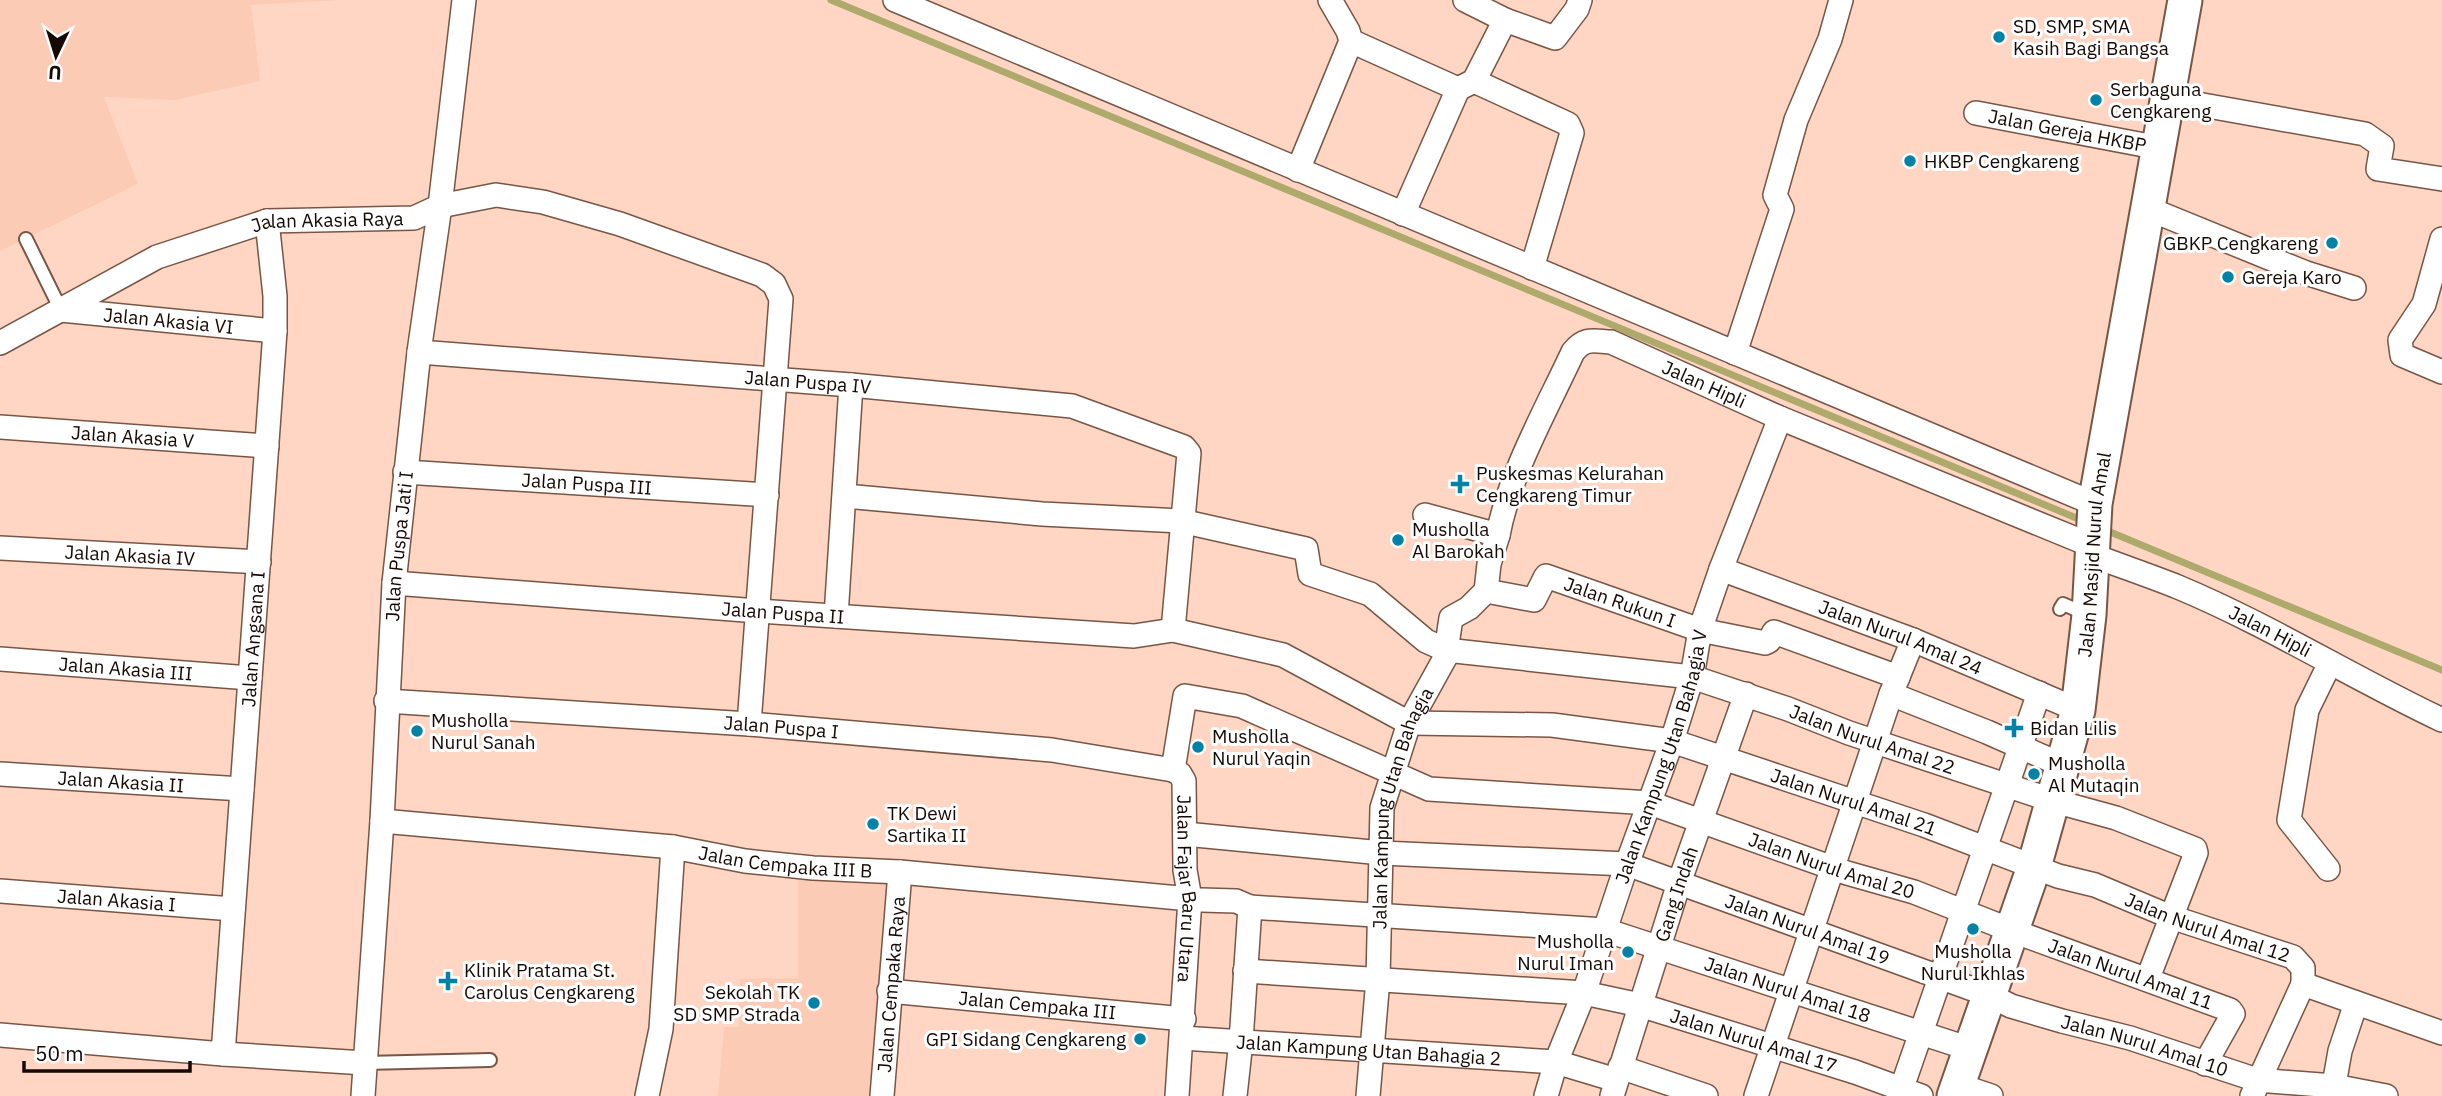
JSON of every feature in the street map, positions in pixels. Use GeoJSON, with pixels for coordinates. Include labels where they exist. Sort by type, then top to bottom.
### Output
{"type":"FeatureCollection","features":[{"type":"Feature","properties":{"kind":"street","name":"Jalan Puspa Jati I"},"geometry":{"type":"LineString","coordinates":[[363,1096],[382,821],[394,583],[419,352],[440,206],[464,0]]}},
{"type":"Feature","properties":{"kind":"street"},"geometry":{"type":"LineString","coordinates":[[895,0],[1735,353],[2093,531]]}},
{"type":"Feature","properties":{"kind":"street"},"geometry":{"type":"LineString","coordinates":[[1298,170],[1351,41],[1330,0]]}},
{"type":"Feature","properties":{"kind":"street"},"geometry":{"type":"LineString","coordinates":[[1465,0],[1505,20],[1555,38],[1577,9],[1580,0]]}},
{"type":"Feature","properties":{"kind":"street"},"geometry":{"type":"LineString","coordinates":[[1735,353],[1782,209],[1775,195],[1796,120],[1830,39],[1842,0]]}},
{"type":"Feature","properties":{"kind":"street","name":"Jalan Masjid Nurul Amal"},"geometry":{"type":"LineString","coordinates":[[1956,1091],[2034,867],[2078,710],[2075,612],[2093,531],[2185,0]]}},
{"type":"Feature","properties":{"kind":"street"},"geometry":{"type":"LineString","coordinates":[[1403,214],[1466,85],[1505,20]]}},
{"type":"Feature","properties":{"kind":"street"},"geometry":{"type":"LineString","coordinates":[[1351,41],[1568,124],[1572,133],[1532,268]]}},
{"type":"Feature","properties":{"kind":"street"},"geometry":{"type":"LineString","coordinates":[[2169,99],[2365,134],[2382,146],[2378,169],[2442,178]]}},
{"type":"Feature","properties":{"kind":"street","name":"Jalan Gereja HKBP"},"geometry":{"type":"LineString","coordinates":[[1976,113],[2160,148]]}},
{"type":"Feature","properties":{"kind":"street","name":"Jalan Akasia Raya"},"geometry":{"type":"LineString","coordinates":[[0,343],[157,257],[267,221],[414,218],[440,206],[496,195],[556,205],[620,223],[762,275],[774,284],[781,299],[775,380]]}},
{"type":"Feature","properties":{"kind":"street"},"geometry":{"type":"LineString","coordinates":[[2149,209],[2306,273],[2354,288]]}},
{"type":"Feature","properties":{"kind":"street","name":"Jalan Angsana I"},"geometry":{"type":"LineString","coordinates":[[223,1054],[275,331],[275,296],[267,221]]}},
{"type":"Feature","properties":{"kind":"street"},"geometry":{"type":"LineString","coordinates":[[2442,239],[2424,304],[2400,340],[2402,355],[2442,372]]}},
{"type":"Feature","properties":{"kind":"street","name":"Jalan Akasia VI"},"geometry":{"type":"LineString","coordinates":[[61,310],[275,331]]}},
{"type":"Feature","properties":{"kind":"street","name":"Jalan Hipli"},"geometry":{"type":"LineString","coordinates":[[1498,535],[1500,520],[1523,461],[1573,352],[1580,343],[1611,342],[1780,418],[2093,531],[2178,587],[2442,720]]}},
{"type":"Feature","properties":{"kind":"street","name":"Jalan Puspa IV"},"geometry":{"type":"LineString","coordinates":[[419,352],[851,385],[1072,406],[1188,449],[1181,521]]}},
{"type":"Feature","properties":{"kind":"street"},"geometry":{"type":"LineString","coordinates":[[749,724],[775,380]]}},
{"type":"Feature","properties":{"kind":"street"},"geometry":{"type":"LineString","coordinates":[[836,616],[851,385]]}},
{"type":"Feature","properties":{"kind":"street","name":"Jalan Kampung Utan Bahagia V"},"geometry":{"type":"LineString","coordinates":[[1546,1096],[1672,741],[1692,677],[1700,631],[1721,569],[1780,418]]}},
{"type":"Feature","properties":{"kind":"street","name":"Jalan Akasia V"},"geometry":{"type":"LineString","coordinates":[[0,427],[267,446]]}},
{"type":"Feature","properties":{"kind":"street","name":"Jalan Puspa III"},"geometry":{"type":"LineString","coordinates":[[405,472],[767,495]]}},
{"type":"Feature","properties":{"kind":"street"},"geometry":{"type":"LineString","coordinates":[[845,496],[1042,514],[1181,521],[1306,549],[1310,574],[1370,594],[1426,642],[1446,650]]}},
{"type":"Feature","properties":{"kind":"street"},"geometry":{"type":"LineString","coordinates":[[1425,515],[1498,535],[1489,564],[1486,591]]}},
{"type":"Feature","properties":{"kind":"street"},"geometry":{"type":"LineString","coordinates":[[1181,521],[1173,630],[1283,655],[1409,723]]}},
{"type":"Feature","properties":{"kind":"street","name":"Jalan Akasia IV"},"geometry":{"type":"LineString","coordinates":[[0,548],[258,562]]}},
{"type":"Feature","properties":{"kind":"street","name":"Jalan Nurul Amal 24"},"geometry":{"type":"LineString","coordinates":[[1721,569],[1913,640],[2078,710]]}},
{"type":"Feature","properties":{"kind":"street","name":"Jalan Rukun I"},"geometry":{"type":"LineString","coordinates":[[1486,591],[1534,600],[1546,576],[1700,631]]}},
{"type":"Feature","properties":{"kind":"street","name":"Jalan Puspa II"},"geometry":{"type":"LineString","coordinates":[[394,583],[1134,636],[1173,630]]}},
{"type":"Feature","properties":{"kind":"street","name":"Jalan Kampung Utan Bahagia"},"geometry":{"type":"LineString","coordinates":[[1368,1096],[1378,979],[1382,808],[1395,775],[1409,723],[1441,667],[1451,618],[1469,608],[1486,591]]}},
{"type":"Feature","properties":{"kind":"street"},"geometry":{"type":"LineString","coordinates":[[1700,631],[1765,643],[1774,632],[1789,594]]}},
{"type":"Feature","properties":{"kind":"street"},"geometry":{"type":"LineString","coordinates":[[1774,632],[1894,685],[2064,766]]}},
{"type":"Feature","properties":{"kind":"street"},"geometry":{"type":"LineString","coordinates":[[1756,1096],[1894,685],[1913,640]]}},
{"type":"Feature","properties":{"kind":"street","name":"Jalan Nurul Amal 22"},"geometry":{"type":"LineString","coordinates":[[1446,650],[1692,677],[1875,742],[2054,801],[2116,818],[2195,849],[2196,853],[2171,917]]}},
{"type":"Feature","properties":{"kind":"street","name":"Jalan Akasia III"},"geometry":{"type":"LineString","coordinates":[[0,659],[250,678]]}},
{"type":"Feature","properties":{"kind":"street"},"geometry":{"type":"LineString","coordinates":[[2328,869],[2289,820],[2307,710],[2330,663]]}},
{"type":"Feature","properties":{"kind":"street"},"geometry":{"type":"LineString","coordinates":[[1908,1094],[1921,1033],[2039,693]]}},
{"type":"Feature","properties":{"kind":"street","name":"Gang Indah"},"geometry":{"type":"LineString","coordinates":[[1616,1081],[1679,883],[1746,694]]}},
{"type":"Feature","properties":{"kind":"street","name":"Jalan Nurul Amal 20"},"geometry":{"type":"LineString","coordinates":[[1173,769],[1185,696],[1242,706],[1429,789],[1650,803],[1847,873],[1914,892],[2013,931]]}},
{"type":"Feature","properties":{"kind":"street","name":"Jalan Puspa I"},"geometry":{"type":"LineString","coordinates":[[387,701],[749,724],[1052,750],[1173,769]]}},
{"type":"Feature","properties":{"kind":"street","name":"Jalan Nurul Amal 21"},"geometry":{"type":"LineString","coordinates":[[1409,723],[1552,725],[1672,741],[1855,801],[2034,867]]}},
{"type":"Feature","properties":{"kind":"street","name":"Jalan Fajar Baru Utara"},"geometry":{"type":"LineString","coordinates":[[1173,769],[1184,780],[1185,870],[1196,899],[1177,1096]]}},
{"type":"Feature","properties":{"kind":"street","name":"Jalan Akasia II"},"geometry":{"type":"LineString","coordinates":[[0,774],[242,789]]}},
{"type":"Feature","properties":{"kind":"street","name":"Jalan Cempaka III B"},"geometry":{"type":"LineString","coordinates":[[382,821],[673,847],[745,861],[813,868],[900,872],[1236,901],[1250,907],[1379,917]]}},
{"type":"Feature","properties":{"kind":"street","name":"Jalan Nurul Amal 19"},"geometry":{"type":"LineString","coordinates":[[1185,834],[1382,853],[1627,864],[1989,995]]}},
{"type":"Feature","properties":{"kind":"street"},"geometry":{"type":"LineString","coordinates":[[648,1096],[661,1030],[673,847]]}},
{"type":"Feature","properties":{"kind":"street","name":"Jalan Nurul Amal 12"},"geometry":{"type":"LineString","coordinates":[[2034,867],[2095,886],[2171,917],[2293,957],[2303,968],[2303,984],[2442,1032]]}},
{"type":"Feature","properties":{"kind":"street","name":"Jalan Cempaka Raya"},"geometry":{"type":"LineString","coordinates":[[883,1096],[900,872]]}},
{"type":"Feature","properties":{"kind":"street","name":"Jalan Akasia I"},"geometry":{"type":"LineString","coordinates":[[0,891],[233,909]]}},
{"type":"Feature","properties":{"kind":"street"},"geometry":{"type":"LineString","coordinates":[[1235,1096],[1250,907]]}},
{"type":"Feature","properties":{"kind":"street","name":"Jalan Nurul Amal 18"},"geometry":{"type":"LineString","coordinates":[[1379,917],[1605,930],[1970,1049]]}},
{"type":"Feature","properties":{"kind":"street"},"geometry":{"type":"LineString","coordinates":[[2148,978],[2171,917]]}},
{"type":"Feature","properties":{"kind":"street","name":"Jalan Nurul Amal 11"},"geometry":{"type":"LineString","coordinates":[[2013,931],[2230,1010],[2233,1014],[2205,1064]]}},
{"type":"Feature","properties":{"kind":"street","name":"Jalan Nurul Amal 17"},"geometry":{"type":"LineString","coordinates":[[1245,971],[1584,993],[1640,1005],[1908,1094]]}},
{"type":"Feature","properties":{"kind":"street"},"geometry":{"type":"LineString","coordinates":[[2255,1088],[2303,984]]}},
{"type":"Feature","properties":{"kind":"street","name":"Jalan Cempaka III"},"geometry":{"type":"LineString","coordinates":[[890,991],[1183,1029]]}},
{"type":"Feature","properties":{"kind":"street","name":"Jalan Nurul Amal 10"},"geometry":{"type":"LineString","coordinates":[[1989,995],[2024,1010],[2130,1038],[2205,1064],[2255,1088],[2386,1096]]}},
{"type":"Feature","properties":{"kind":"street"},"geometry":{"type":"LineString","coordinates":[[2333,1091],[2340,1051],[2356,1003]]}},
{"type":"Feature","properties":{"kind":"street","name":"Jalan Kampung Utan Bahagia 2"},"geometry":{"type":"LineString","coordinates":[[1183,1029],[1241,1041],[1556,1062],[1616,1081],[1706,1096]]}},
{"type":"Feature","properties":{"kind":"street"},"geometry":{"type":"LineString","coordinates":[[0,1035],[365,1063]]}},
{"type":"Feature","properties":{"kind":"street"},"geometry":{"type":"LineString","coordinates":[[1956,1091],[1991,1096]]}},
{"type":"Feature","properties":{"kind":"lane"},"geometry":{"type":"LineString","coordinates":[[26,239],[61,310]]}},
{"type":"Feature","properties":{"kind":"lane"},"geometry":{"type":"LineString","coordinates":[[365,1063],[490,1060]]}},
{"type":"Feature","properties":{"kind":"shaded area"},"geometry":{"type":"Polygon","coordinates":[[[0,0],[339,0],[251,5],[260,81],[174,100],[104,97],[138,184],[0,251],[0,0]]]}},
{"type":"Feature","properties":{"kind":"shaded area","name":"Sekolah TK SD SMP Strada"},"geometry":{"type":"Polygon","coordinates":[[[798,874],[899,882],[880,1096],[718,1096],[724,1027],[739,1027],[740,979],[798,978],[798,874]]]}},
{"type":"Feature","properties":{"kind":"waterway"},"geometry":{"type":"LineString","coordinates":[[831,0],[2086,522]]}},
{"type":"Feature","properties":{"kind":"waterway"},"geometry":{"type":"LineString","coordinates":[[2103,529],[2442,670]]}},
{"type":"Feature","properties":{"kind":"place","name":"SD, SMP, SMA Kasih Bagi Bangsa"},"geometry":{"type":"Point","coordinates":[1999,37]}},
{"type":"Feature","properties":{"kind":"place","name":"Serbaguna Cengkareng"},"geometry":{"type":"Point","coordinates":[2096,100]}},
{"type":"Feature","properties":{"kind":"place","name":"HKBP Cengkareng"},"geometry":{"type":"Point","coordinates":[1910,161]}},
{"type":"Feature","properties":{"kind":"place","name":"GBKP Cengkareng"},"geometry":{"type":"Point","coordinates":[2332,243]}},
{"type":"Feature","properties":{"kind":"place","name":"Gereja Karo"},"geometry":{"type":"Point","coordinates":[2228,277]}},
{"type":"Feature","properties":{"kind":"place","name":"Puskesmas Kelurahan Cengkareng Timur"},"geometry":{"type":"Point","coordinates":[1460,484]}},
{"type":"Feature","properties":{"kind":"place","name":"Musholla Al Barokah"},"geometry":{"type":"Point","coordinates":[1398,540]}},
{"type":"Feature","properties":{"kind":"place","name":"Bidan Lilis"},"geometry":{"type":"Point","coordinates":[2014,728]}},
{"type":"Feature","properties":{"kind":"place","name":"Musholla Nurul Sanah"},"geometry":{"type":"Point","coordinates":[417,731]}},
{"type":"Feature","properties":{"kind":"place","name":"Musholla Nurul Yaqin"},"geometry":{"type":"Point","coordinates":[1198,747]}},
{"type":"Feature","properties":{"kind":"place","name":"Musholla Al Mutaqin"},"geometry":{"type":"Point","coordinates":[2034,774]}},
{"type":"Feature","properties":{"kind":"place","name":"TK Dewi Sartika II"},"geometry":{"type":"Point","coordinates":[873,824]}},
{"type":"Feature","properties":{"kind":"place","name":"Musholla Nurul Ikhlas"},"geometry":{"type":"Point","coordinates":[1973,929]}},
{"type":"Feature","properties":{"kind":"place","name":"Musholla Nurul Iman"},"geometry":{"type":"Point","coordinates":[1628,952]}},
{"type":"Feature","properties":{"kind":"place","name":"Klinik Pratama St. Carolus Cengkareng"},"geometry":{"type":"Point","coordinates":[448,981]}},
{"type":"Feature","properties":{"kind":"place","name":"Sekolah TK SD SMP Strada"},"geometry":{"type":"Point","coordinates":[814,1003]}},
{"type":"Feature","properties":{"kind":"place","name":"GPI Sidang Cengkareng"},"geometry":{"type":"Point","coordinates":[1140,1039]}}]}
